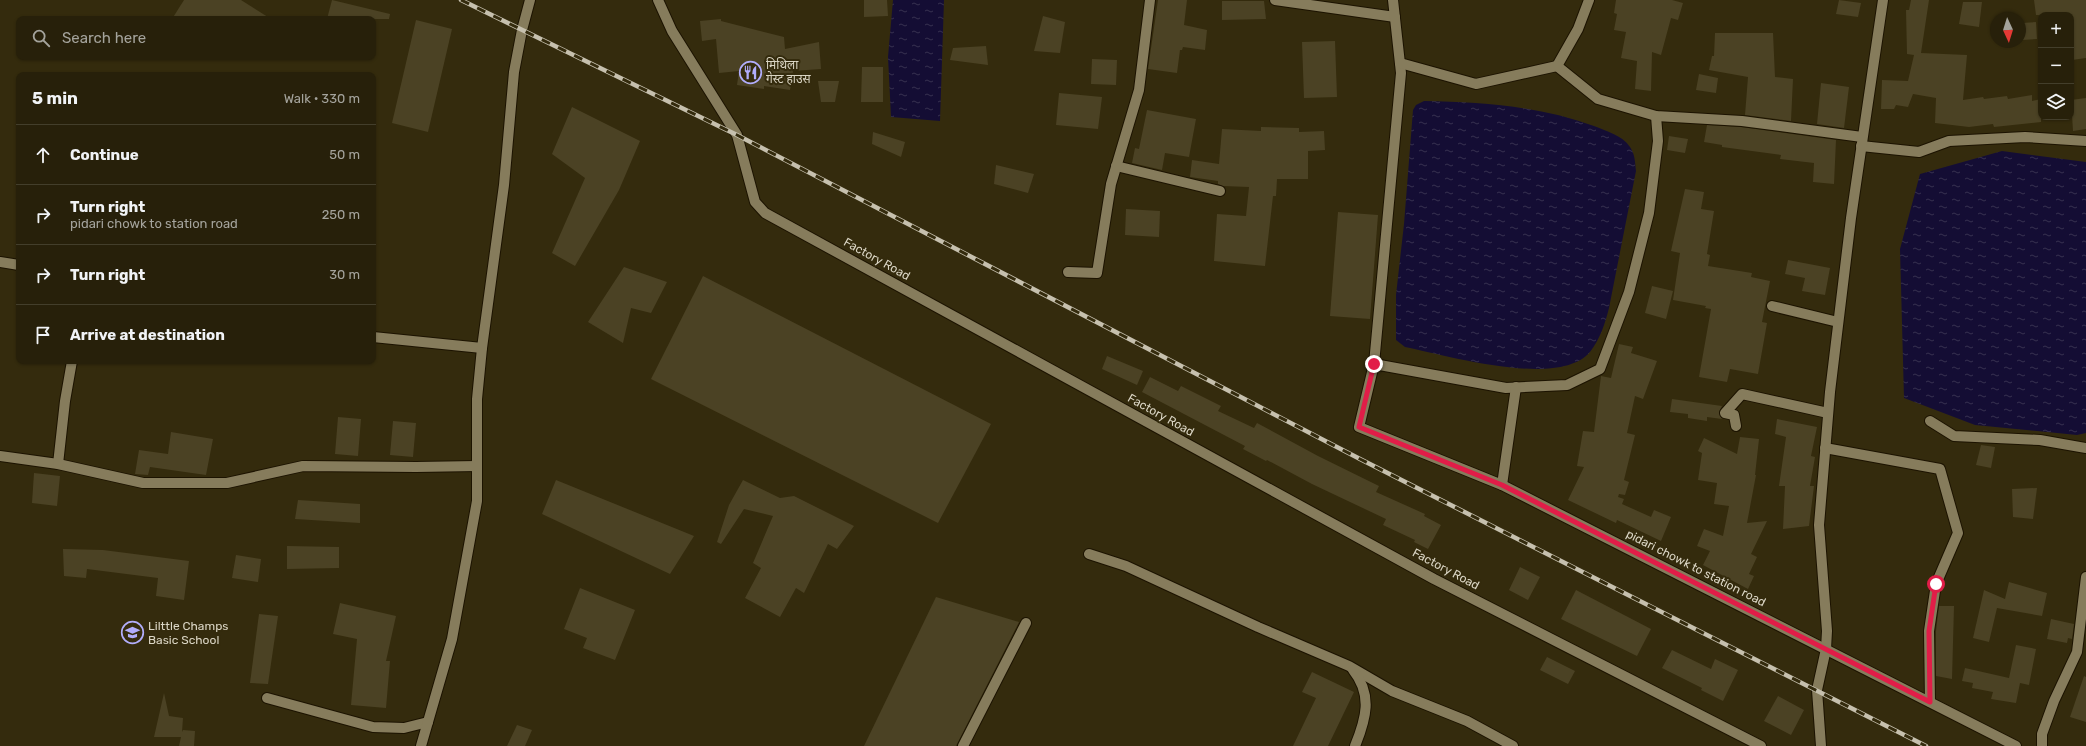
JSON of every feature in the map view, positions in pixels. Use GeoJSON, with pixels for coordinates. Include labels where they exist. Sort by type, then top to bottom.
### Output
{"type":"FeatureCollection","features":[{"type":"Feature","properties":{"kind":"street"},"geometry":{"type":"LineString","coordinates":[[421,746],[452,639],[477,501],[477,399],[482,348],[504,185],[514,72],[522,30],[530,0]]}},
{"type":"Feature","properties":{"kind":"street","name":"Factory Road"},"geometry":{"type":"LineString","coordinates":[[658,0],[672,31],[737,135],[755,202],[765,213],[1434,578],[1761,746]]}},
{"type":"Feature","properties":{"kind":"street"},"geometry":{"type":"LineString","coordinates":[[1068,272],[1097,273],[1111,184],[1139,90],[1150,0]]}},
{"type":"Feature","properties":{"kind":"street"},"geometry":{"type":"LineString","coordinates":[[1275,0],[1395,17]]}},
{"type":"Feature","properties":{"kind":"street"},"geometry":{"type":"LineString","coordinates":[[1393,0],[1401,73],[1374,364],[1464,382],[1506,388],[1567,385],[1600,369],[1629,292],[1649,213],[1658,140],[1656,116]]}},
{"type":"Feature","properties":{"kind":"street"},"geometry":{"type":"LineString","coordinates":[[1400,63],[1476,84],[1557,66],[1578,28],[1589,0]]}},
{"type":"Feature","properties":{"kind":"street"},"geometry":{"type":"LineString","coordinates":[[1821,746],[1817,690],[1826,649],[1827,631],[1819,525],[1828,413],[1838,322],[1883,0]]}},
{"type":"Feature","properties":{"kind":"street"},"geometry":{"type":"LineString","coordinates":[[1557,66],[1598,99],[1656,116],[1742,121],[1919,152],[1949,141],[2025,137],[2086,141]]}},
{"type":"Feature","properties":{"kind":"street"},"geometry":{"type":"LineString","coordinates":[[1116,166],[1220,191]]}},
{"type":"Feature","properties":{"kind":"street"},"geometry":{"type":"LineString","coordinates":[[0,262],[16,265]]}},
{"type":"Feature","properties":{"kind":"street"},"geometry":{"type":"LineString","coordinates":[[1772,306],[1838,322]]}},
{"type":"Feature","properties":{"kind":"street"},"geometry":{"type":"LineString","coordinates":[[376,337],[482,348]]}},
{"type":"Feature","properties":{"kind":"street"},"geometry":{"type":"LineString","coordinates":[[58,464],[65,401],[71,364]]}},
{"type":"Feature","properties":{"kind":"street","name":"pidari chowk to station road"},"geometry":{"type":"LineString","coordinates":[[1374,364],[1359,427],[1502,485],[2016,746]]}},
{"type":"Feature","properties":{"kind":"street"},"geometry":{"type":"LineString","coordinates":[[1502,485],[1516,387]]}},
{"type":"Feature","properties":{"kind":"street"},"geometry":{"type":"LineString","coordinates":[[1736,426],[1734,416],[1725,413],[1742,394],[1828,413]]}},
{"type":"Feature","properties":{"kind":"street"},"geometry":{"type":"LineString","coordinates":[[1930,421],[1954,436],[2040,440],[2086,448]]}},
{"type":"Feature","properties":{"kind":"street"},"geometry":{"type":"LineString","coordinates":[[1826,448],[1940,469],[1958,533],[1936,584],[1929,631],[1930,702]]}},
{"type":"Feature","properties":{"kind":"street"},"geometry":{"type":"LineString","coordinates":[[0,456],[58,464],[143,483],[227,483],[303,466],[416,468],[477,466]]}},
{"type":"Feature","properties":{"kind":"street"},"geometry":{"type":"LineString","coordinates":[[1089,554],[1126,566],[1258,627],[1349,666],[1392,691],[1467,722],[1513,746]]}},
{"type":"Feature","properties":{"kind":"street"},"geometry":{"type":"LineString","coordinates":[[2042,746],[2042,734],[2054,701],[2077,652],[2086,577]]}},
{"type":"Feature","properties":{"kind":"street"},"geometry":{"type":"LineString","coordinates":[[963,746],[1026,624]]}},
{"type":"Feature","properties":{"kind":"street"},"geometry":{"type":"LineString","coordinates":[[1349,666],[1361,680],[1367,703],[1364,724],[1355,746]]}},
{"type":"Feature","properties":{"kind":"street"},"geometry":{"type":"LineString","coordinates":[[267,698],[373,727],[404,728],[428,722]]}},
{"type":"Feature","properties":{"kind":"water"},"geometry":{"type":"Polygon","coordinates":[[[893,0],[944,0],[940,121],[891,117],[888,57],[893,0]]]}},
{"type":"Feature","properties":{"kind":"water"},"geometry":{"type":"Polygon","coordinates":[[[1424,101],[1510,106],[1552,114],[1573,119],[1614,134],[1623,139],[1632,150],[1636,171],[1609,308],[1602,331],[1594,347],[1590,352],[1575,363],[1554,368],[1529,369],[1501,366],[1473,362],[1405,347],[1396,340],[1396,295],[1404,224],[1413,110],[1416,105],[1424,101]]]}},
{"type":"Feature","properties":{"kind":"water"},"geometry":{"type":"Polygon","coordinates":[[[2002,151],[2086,162],[2086,433],[2077,435],[1975,425],[1904,398],[1900,249],[1920,174],[2002,151]]]}},
{"type":"Feature","properties":{"kind":"building"},"geometry":{"type":"Polygon","coordinates":[[[184,0],[241,0],[266,16],[174,16],[184,0]]]}},
{"type":"Feature","properties":{"kind":"building"},"geometry":{"type":"Polygon","coordinates":[[[332,0],[390,14],[389,19],[376,19],[376,16],[328,16],[332,0]]]}},
{"type":"Feature","properties":{"kind":"building"},"geometry":{"type":"Polygon","coordinates":[[[864,0],[887,0],[888,16],[864,17],[864,0]]]}},
{"type":"Feature","properties":{"kind":"building"},"geometry":{"type":"Polygon","coordinates":[[[1158,0],[1187,0],[1184,25],[1207,30],[1205,50],[1183,47],[1182,50],[1180,50],[1177,73],[1148,69],[1158,0]]]}},
{"type":"Feature","properties":{"kind":"building"},"geometry":{"type":"Polygon","coordinates":[[[1616,0],[1672,0],[1683,3],[1678,20],[1671,18],[1661,55],[1652,52],[1651,91],[1635,89],[1637,61],[1621,58],[1626,32],[1614,30],[1617,14],[1614,13],[1616,0]]]}},
{"type":"Feature","properties":{"kind":"building"},"geometry":{"type":"Polygon","coordinates":[[[1839,0],[1861,3],[1858,17],[1836,14],[1839,0]]]}},
{"type":"Feature","properties":{"kind":"building"},"geometry":{"type":"Polygon","coordinates":[[[1911,0],[1929,0],[1921,53],[1967,55],[1963,100],[2007,96],[2008,99],[2032,95],[2032,101],[2038,100],[2038,120],[2041,120],[2041,122],[1994,127],[1993,124],[1969,127],[1935,123],[1936,98],[1913,94],[1908,107],[1896,105],[1894,109],[1881,109],[1882,80],[1908,81],[1914,55],[1907,54],[1906,10],[1909,10],[1911,0]]]}},
{"type":"Feature","properties":{"kind":"building"},"geometry":{"type":"Polygon","coordinates":[[[2034,0],[2086,0],[2086,58],[2074,60],[2074,12],[2038,12],[2038,15],[2036,15],[2034,0]]]}},
{"type":"Feature","properties":{"kind":"building"},"geometry":{"type":"Polygon","coordinates":[[[1222,1],[1264,1],[1266,19],[1222,20],[1222,1]]]}},
{"type":"Feature","properties":{"kind":"building"},"geometry":{"type":"Polygon","coordinates":[[[1963,2],[1982,2],[1979,27],[1959,24],[1963,2]]]}},
{"type":"Feature","properties":{"kind":"building"},"geometry":{"type":"Polygon","coordinates":[[[1043,16],[1065,22],[1060,53],[1034,51],[1043,16]]]}},
{"type":"Feature","properties":{"kind":"building"},"geometry":{"type":"Polygon","coordinates":[[[721,19],[721,21],[784,37],[785,49],[819,42],[821,69],[793,71],[790,90],[764,86],[764,89],[737,85],[739,71],[719,73],[716,39],[702,41],[700,21],[721,19]]]}},
{"type":"Feature","properties":{"kind":"building"},"geometry":{"type":"Polygon","coordinates":[[[416,20],[452,29],[428,132],[392,123],[416,20]]]}},
{"type":"Feature","properties":{"kind":"building"},"geometry":{"type":"Polygon","coordinates":[[[2036,22],[2037,39],[2026,40],[2026,23],[2036,22]]]}},
{"type":"Feature","properties":{"kind":"building"},"geometry":{"type":"Polygon","coordinates":[[[1715,33],[1773,33],[1775,77],[1793,79],[1791,121],[1745,115],[1748,77],[1709,70],[1712,56],[1714,56],[1715,33]]]}},
{"type":"Feature","properties":{"kind":"building"},"geometry":{"type":"Polygon","coordinates":[[[1335,41],[1337,97],[1304,98],[1302,42],[1335,41]]]}},
{"type":"Feature","properties":{"kind":"building"},"geometry":{"type":"Polygon","coordinates":[[[986,46],[988,65],[950,60],[953,48],[986,46]]]}},
{"type":"Feature","properties":{"kind":"building"},"geometry":{"type":"Polygon","coordinates":[[[1092,59],[1117,60],[1116,85],[1091,84],[1092,59]]]}},
{"type":"Feature","properties":{"kind":"building"},"geometry":{"type":"Polygon","coordinates":[[[862,67],[883,67],[883,102],[861,102],[862,67]]]}},
{"type":"Feature","properties":{"kind":"building"},"geometry":{"type":"Polygon","coordinates":[[[1699,74],[1718,78],[1716,93],[1696,90],[1699,74]]]}},
{"type":"Feature","properties":{"kind":"building"},"geometry":{"type":"Polygon","coordinates":[[[818,81],[839,81],[835,102],[821,102],[818,81]]]}},
{"type":"Feature","properties":{"kind":"building"},"geometry":{"type":"Polygon","coordinates":[[[1821,83],[1849,87],[1844,128],[1817,124],[1821,83]]]}},
{"type":"Feature","properties":{"kind":"building"},"geometry":{"type":"Polygon","coordinates":[[[1059,93],[1102,97],[1098,129],[1056,125],[1059,93]]]}},
{"type":"Feature","properties":{"kind":"building"},"geometry":{"type":"Polygon","coordinates":[[[2086,98],[2086,129],[2073,131],[2074,100],[2086,98]]]}},
{"type":"Feature","properties":{"kind":"building"},"geometry":{"type":"Polygon","coordinates":[[[572,107],[640,141],[619,190],[575,266],[552,253],[585,178],[552,154],[572,107]]]}},
{"type":"Feature","properties":{"kind":"building"},"geometry":{"type":"Polygon","coordinates":[[[1147,110],[1196,119],[1189,157],[1165,153],[1162,170],[1132,163],[1135,148],[1139,149],[1147,110]]]}},
{"type":"Feature","properties":{"kind":"building"},"geometry":{"type":"Polygon","coordinates":[[[1707,125],[1741,127],[1836,140],[1834,184],[1813,182],[1814,163],[1780,159],[1781,155],[1722,147],[1722,145],[1704,142],[1707,125]]]}},
{"type":"Feature","properties":{"kind":"building"},"geometry":{"type":"Polygon","coordinates":[[[1261,127],[1299,128],[1299,132],[1324,131],[1325,150],[1308,151],[1308,179],[1277,179],[1276,196],[1273,196],[1265,266],[1214,261],[1217,214],[1246,216],[1249,187],[1223,186],[1218,184],[1218,181],[1190,177],[1192,160],[1219,164],[1222,129],[1261,131],[1261,127]]]}},
{"type":"Feature","properties":{"kind":"building"},"geometry":{"type":"Polygon","coordinates":[[[873,132],[905,142],[901,157],[872,144],[873,132]]]}},
{"type":"Feature","properties":{"kind":"building"},"geometry":{"type":"Polygon","coordinates":[[[1669,136],[1688,139],[1685,153],[1667,150],[1669,136]]]}},
{"type":"Feature","properties":{"kind":"building"},"geometry":{"type":"Polygon","coordinates":[[[996,165],[1034,174],[1028,193],[994,184],[996,165]]]}},
{"type":"Feature","properties":{"kind":"building"},"geometry":{"type":"Polygon","coordinates":[[[1685,189],[1704,192],[1701,209],[1714,211],[1707,254],[1710,255],[1708,266],[1752,273],[1751,277],[1770,281],[1762,322],[1767,323],[1758,374],[1730,369],[1727,382],[1699,377],[1711,309],[1705,308],[1706,306],[1673,300],[1680,253],[1671,251],[1685,189]]]}},
{"type":"Feature","properties":{"kind":"building"},"geometry":{"type":"Polygon","coordinates":[[[1126,209],[1160,211],[1159,237],[1125,235],[1126,209]]]}},
{"type":"Feature","properties":{"kind":"building"},"geometry":{"type":"Polygon","coordinates":[[[1338,212],[1378,215],[1370,319],[1330,316],[1338,212]]]}},
{"type":"Feature","properties":{"kind":"building"},"geometry":{"type":"Polygon","coordinates":[[[1788,260],[1830,268],[1825,295],[1802,291],[1805,278],[1785,274],[1788,260]]]}},
{"type":"Feature","properties":{"kind":"building"},"geometry":{"type":"Polygon","coordinates":[[[624,267],[667,282],[651,313],[631,308],[623,343],[588,322],[624,267]]]}},
{"type":"Feature","properties":{"kind":"building"},"geometry":{"type":"Polygon","coordinates":[[[703,276],[991,424],[938,523],[651,379],[703,276]]]}},
{"type":"Feature","properties":{"kind":"building"},"geometry":{"type":"Polygon","coordinates":[[[1652,286],[1673,291],[1666,319],[1645,313],[1652,286]]]}},
{"type":"Feature","properties":{"kind":"building"},"geometry":{"type":"Polygon","coordinates":[[[1619,344],[1633,347],[1631,353],[1657,361],[1643,399],[1635,396],[1627,433],[1635,435],[1624,480],[1629,482],[1625,495],[1619,494],[1618,497],[1624,499],[1622,504],[1651,517],[1654,510],[1671,517],[1661,541],[1617,520],[1616,523],[1568,500],[1584,467],[1577,466],[1583,431],[1594,432],[1601,376],[1611,378],[1619,344]]]}},
{"type":"Feature","properties":{"kind":"building"},"geometry":{"type":"Polygon","coordinates":[[[1107,356],[1143,371],[1137,385],[1102,369],[1107,356]]]}},
{"type":"Feature","properties":{"kind":"building"},"geometry":{"type":"Polygon","coordinates":[[[1150,377],[1178,391],[1181,386],[1221,406],[1218,411],[1254,428],[1257,423],[1318,456],[1379,486],[1376,492],[1425,514],[1424,516],[1441,525],[1428,549],[1414,542],[1415,540],[1383,525],[1386,519],[1312,484],[1267,460],[1266,461],[1243,449],[1245,446],[1142,392],[1150,377]]]}},
{"type":"Feature","properties":{"kind":"building"},"geometry":{"type":"Polygon","coordinates":[[[1672,399],[1722,406],[1719,412],[1722,419],[1707,417],[1707,421],[1688,418],[1688,414],[1670,412],[1672,399]]]}},
{"type":"Feature","properties":{"kind":"building"},"geometry":{"type":"Polygon","coordinates":[[[338,417],[361,419],[358,456],[335,454],[338,417]]]}},
{"type":"Feature","properties":{"kind":"building"},"geometry":{"type":"Polygon","coordinates":[[[1777,419],[1817,427],[1811,456],[1815,457],[1810,486],[1814,486],[1809,526],[1783,529],[1785,486],[1779,486],[1786,437],[1775,434],[1777,419]]]}},
{"type":"Feature","properties":{"kind":"building"},"geometry":{"type":"Polygon","coordinates":[[[393,421],[416,423],[413,457],[390,455],[393,421]]]}},
{"type":"Feature","properties":{"kind":"building"},"geometry":{"type":"Polygon","coordinates":[[[171,432],[213,439],[206,475],[150,467],[148,475],[135,474],[139,450],[168,454],[171,432]]]}},
{"type":"Feature","properties":{"kind":"building"},"geometry":{"type":"Polygon","coordinates":[[[1740,437],[1759,439],[1756,475],[1747,523],[1767,521],[1751,554],[1757,557],[1749,574],[1754,576],[1748,589],[1703,565],[1710,551],[1697,546],[1704,529],[1723,536],[1729,506],[1714,504],[1717,483],[1698,480],[1702,453],[1698,451],[1704,438],[1737,454],[1740,437]]]}},
{"type":"Feature","properties":{"kind":"building"},"geometry":{"type":"Polygon","coordinates":[[[1981,445],[1995,447],[1991,468],[1976,465],[1981,445]]]}},
{"type":"Feature","properties":{"kind":"building"},"geometry":{"type":"Polygon","coordinates":[[[34,473],[60,476],[57,506],[32,503],[34,473]]]}},
{"type":"Feature","properties":{"kind":"building"},"geometry":{"type":"Polygon","coordinates":[[[556,480],[694,536],[670,574],[542,514],[556,480]]]}},
{"type":"Feature","properties":{"kind":"building"},"geometry":{"type":"Polygon","coordinates":[[[743,480],[780,498],[794,496],[854,526],[837,549],[828,544],[804,593],[796,588],[780,617],[745,598],[761,568],[753,563],[773,516],[744,509],[721,544],[717,542],[729,505],[743,480]]]}},
{"type":"Feature","properties":{"kind":"building"},"geometry":{"type":"Polygon","coordinates":[[[2037,488],[2033,519],[2013,517],[2012,489],[2037,488]]]}},
{"type":"Feature","properties":{"kind":"building"},"geometry":{"type":"Polygon","coordinates":[[[298,500],[360,504],[360,523],[295,519],[298,500]]]}},
{"type":"Feature","properties":{"kind":"building"},"geometry":{"type":"Polygon","coordinates":[[[287,546],[339,547],[339,568],[287,569],[287,546]]]}},
{"type":"Feature","properties":{"kind":"building"},"geometry":{"type":"Polygon","coordinates":[[[63,549],[103,550],[189,561],[184,600],[156,596],[158,578],[87,569],[86,578],[64,576],[63,549]]]}},
{"type":"Feature","properties":{"kind":"building"},"geometry":{"type":"Polygon","coordinates":[[[236,555],[261,559],[258,582],[232,578],[236,555]]]}},
{"type":"Feature","properties":{"kind":"building"},"geometry":{"type":"Polygon","coordinates":[[[1520,567],[1540,577],[1528,600],[1509,590],[1520,567]]]}},
{"type":"Feature","properties":{"kind":"building"},"geometry":{"type":"Polygon","coordinates":[[[2009,582],[2047,593],[2042,616],[1997,608],[1989,642],[1973,638],[1984,590],[2005,599],[2009,582]]]}},
{"type":"Feature","properties":{"kind":"building"},"geometry":{"type":"Polygon","coordinates":[[[580,588],[635,610],[615,660],[583,648],[587,638],[564,629],[580,588]]]}},
{"type":"Feature","properties":{"kind":"building"},"geometry":{"type":"Polygon","coordinates":[[[1576,590],[1651,629],[1637,656],[1561,619],[1576,590]]]}},
{"type":"Feature","properties":{"kind":"building"},"geometry":{"type":"Polygon","coordinates":[[[936,597],[1019,622],[956,746],[864,746],[936,597]]]}},
{"type":"Feature","properties":{"kind":"building"},"geometry":{"type":"Polygon","coordinates":[[[340,603],[396,616],[386,661],[390,661],[386,708],[351,705],[357,639],[333,634],[340,603]]]}},
{"type":"Feature","properties":{"kind":"building"},"geometry":{"type":"Polygon","coordinates":[[[1939,606],[1954,606],[1952,679],[1936,676],[1936,631],[1939,606]]]}},
{"type":"Feature","properties":{"kind":"building"},"geometry":{"type":"Polygon","coordinates":[[[259,614],[278,616],[268,684],[250,683],[259,614]]]}},
{"type":"Feature","properties":{"kind":"building"},"geometry":{"type":"Polygon","coordinates":[[[2051,619],[2074,624],[2072,639],[2068,638],[2067,643],[2047,639],[2051,619]]]}},
{"type":"Feature","properties":{"kind":"building"},"geometry":{"type":"Polygon","coordinates":[[[2016,645],[2036,649],[2029,685],[2020,683],[2016,703],[1991,699],[1993,692],[1972,688],[1973,683],[1962,681],[1965,668],[2009,678],[2016,645]]]}},
{"type":"Feature","properties":{"kind":"building"},"geometry":{"type":"Polygon","coordinates":[[[1672,650],[1711,669],[1715,659],[1738,670],[1723,701],[1701,690],[1702,688],[1662,668],[1672,650]]]}},
{"type":"Feature","properties":{"kind":"building"},"geometry":{"type":"Polygon","coordinates":[[[1547,657],[1575,671],[1568,684],[1540,670],[1547,657]]]}},
{"type":"Feature","properties":{"kind":"building"},"geometry":{"type":"Polygon","coordinates":[[[1312,672],[1354,692],[1328,746],[1293,746],[1316,698],[1302,692],[1312,672]]]}},
{"type":"Feature","properties":{"kind":"building"},"geometry":{"type":"Polygon","coordinates":[[[2084,676],[2086,677],[2086,722],[2070,717],[2084,676]]]}},
{"type":"Feature","properties":{"kind":"building"},"geometry":{"type":"Polygon","coordinates":[[[164,693],[169,716],[183,718],[182,732],[183,730],[195,731],[194,746],[179,746],[181,737],[154,737],[164,693]]]}},
{"type":"Feature","properties":{"kind":"building"},"geometry":{"type":"Polygon","coordinates":[[[1778,696],[1804,710],[1791,735],[1764,721],[1778,696]]]}},
{"type":"Feature","properties":{"kind":"building"},"geometry":{"type":"Polygon","coordinates":[[[517,725],[532,730],[525,746],[507,746],[517,725]]]}},
{"type":"Feature","properties":{"kind":"railway"},"geometry":{"type":"LineString","coordinates":[[461,0],[737,135],[1360,459],[1926,746]]}},
{"type":"Feature","properties":{"kind":"place","name":"मिथिला गेस्ट हाउस"},"geometry":{"type":"Point","coordinates":[750,72]}},
{"type":"Feature","properties":{"kind":"place","name":"Lilttle Champs Basic School"},"geometry":{"type":"Point","coordinates":[132,633]}},
{"type":"Feature","properties":{"kind":"route"},"geometry":{"type":"LineString","coordinates":[[1374,364],[1359,427],[1502,485],[1930,702],[1929,631],[1936,584]]}}]}
